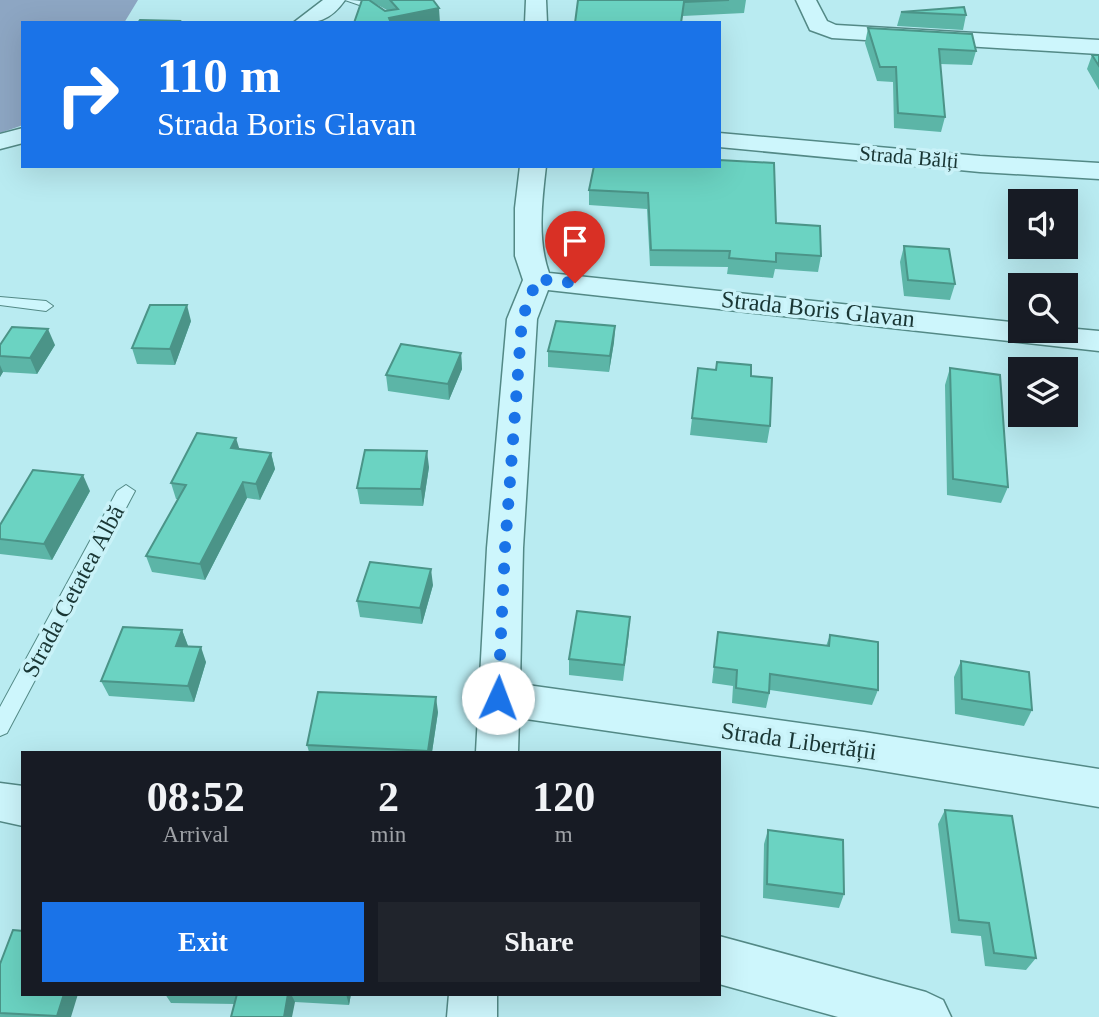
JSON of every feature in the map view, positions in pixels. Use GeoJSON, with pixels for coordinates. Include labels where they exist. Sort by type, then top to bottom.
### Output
{"type":"FeatureCollection","features":[{"type":"Feature","properties":{"kind":"street"},"geometry":{"type":"LineString","coordinates":[[308,21],[321,14],[335,0]]}},
{"type":"Feature","properties":{"kind":"street"},"geometry":{"type":"LineString","coordinates":[[536,0],[536,21]]}},
{"type":"Feature","properties":{"kind":"street"},"geometry":{"type":"LineString","coordinates":[[806,0],[823,29],[1099,47]]}},
{"type":"Feature","properties":{"kind":"street"},"geometry":{"type":"LineString","coordinates":[[0,142],[21,136]]}},
{"type":"Feature","properties":{"kind":"street","name":"Strada Bălți"},"geometry":{"type":"LineString","coordinates":[[721,140],[980,164],[1099,171]]}},
{"type":"Feature","properties":{"kind":"street"},"geometry":{"type":"LineString","coordinates":[[497,751],[505,548],[522,319],[537,279],[529,256],[527,198],[533,168]]}},
{"type":"Feature","properties":{"kind":"street","name":"Strada Boris Glavan"},"geometry":{"type":"LineString","coordinates":[[537,279],[1099,341]]}},
{"type":"Feature","properties":{"kind":"street","name":"Strada Libertății"},"geometry":{"type":"LineString","coordinates":[[498,698],[864,750],[1099,788]]}},
{"type":"Feature","properties":{"kind":"street"},"geometry":{"type":"LineString","coordinates":[[0,802],[21,806]]}},
{"type":"Feature","properties":{"kind":"street"},"geometry":{"type":"LineString","coordinates":[[721,961],[926,1017]]}},
{"type":"Feature","properties":{"kind":"street"},"geometry":{"type":"LineString","coordinates":[[471,1017],[474,996]]}},
{"type":"Feature","properties":{"kind":"lane"},"geometry":{"type":"LineString","coordinates":[[350,0],[375,7],[390,21]]}},
{"type":"Feature","properties":{"kind":"lane"},"geometry":{"type":"LineString","coordinates":[[0,301],[47,306]]}},
{"type":"Feature","properties":{"kind":"lane","name":"Strada Cetatea Albă"},"geometry":{"type":"LineString","coordinates":[[0,727],[126,491]]}},
{"type":"Feature","properties":{"kind":"shaded area"},"geometry":{"type":"Polygon","coordinates":[[[0,0],[138,0],[125,21],[21,21],[21,126],[0,133],[0,0]]]}},
{"type":"Feature","properties":{"kind":"building"},"geometry":{"type":"Polygon","coordinates":[[[362,0],[369,0],[385,11],[398,9],[390,0],[433,0],[439,8],[389,18],[390,21],[355,21],[362,0]]]}},
{"type":"Feature","properties":{"kind":"building"},"geometry":{"type":"Polygon","coordinates":[[[578,0],[729,0],[684,2],[681,21],[575,21],[578,0]]]}},
{"type":"Feature","properties":{"kind":"building"},"geometry":{"type":"Polygon","coordinates":[[[964,7],[966,15],[901,12],[964,7]]]}},
{"type":"Feature","properties":{"kind":"building"},"geometry":{"type":"Polygon","coordinates":[[[868,28],[972,34],[976,51],[939,49],[945,117],[898,113],[896,67],[880,67],[868,28]]]}},
{"type":"Feature","properties":{"kind":"building"},"geometry":{"type":"Polygon","coordinates":[[[1092,55],[1099,55],[1099,66],[1092,55]]]}},
{"type":"Feature","properties":{"kind":"building"},"geometry":{"type":"Polygon","coordinates":[[[721,160],[774,163],[776,223],[820,226],[821,256],[776,253],[776,262],[729,258],[730,251],[651,250],[648,193],[589,190],[594,168],[721,168],[721,160]]]}},
{"type":"Feature","properties":{"kind":"building"},"geometry":{"type":"Polygon","coordinates":[[[904,246],[949,249],[955,284],[908,280],[904,246]]]}},
{"type":"Feature","properties":{"kind":"building"},"geometry":{"type":"Polygon","coordinates":[[[150,305],[187,305],[170,349],[132,348],[150,305]]]}},
{"type":"Feature","properties":{"kind":"building"},"geometry":{"type":"Polygon","coordinates":[[[556,321],[615,326],[610,356],[548,351],[556,321]]]}},
{"type":"Feature","properties":{"kind":"building"},"geometry":{"type":"Polygon","coordinates":[[[12,327],[48,329],[30,358],[0,356],[0,345],[12,327]]]}},
{"type":"Feature","properties":{"kind":"building"},"geometry":{"type":"Polygon","coordinates":[[[401,344],[461,353],[448,384],[386,375],[401,344]]]}},
{"type":"Feature","properties":{"kind":"building"},"geometry":{"type":"Polygon","coordinates":[[[717,362],[751,365],[751,376],[772,378],[770,426],[692,418],[698,368],[716,370],[717,362]]]}},
{"type":"Feature","properties":{"kind":"building"},"geometry":{"type":"Polygon","coordinates":[[[950,368],[1000,375],[1008,487],[953,479],[950,368]]]}},
{"type":"Feature","properties":{"kind":"building"},"geometry":{"type":"Polygon","coordinates":[[[197,433],[236,438],[231,448],[271,453],[256,484],[243,482],[200,564],[146,556],[186,485],[171,483],[197,433]]]}},
{"type":"Feature","properties":{"kind":"building"},"geometry":{"type":"Polygon","coordinates":[[[365,450],[427,451],[421,489],[357,488],[365,450]]]}},
{"type":"Feature","properties":{"kind":"building"},"geometry":{"type":"Polygon","coordinates":[[[33,470],[83,475],[44,544],[0,539],[0,525],[33,470]]]}},
{"type":"Feature","properties":{"kind":"building"},"geometry":{"type":"Polygon","coordinates":[[[370,562],[431,569],[420,608],[357,601],[370,562]]]}},
{"type":"Feature","properties":{"kind":"building"},"geometry":{"type":"Polygon","coordinates":[[[577,611],[630,617],[624,665],[569,659],[577,611]]]}},
{"type":"Feature","properties":{"kind":"building"},"geometry":{"type":"Polygon","coordinates":[[[123,627],[182,630],[176,646],[201,647],[188,686],[101,681],[123,627]]]}},
{"type":"Feature","properties":{"kind":"building"},"geometry":{"type":"Polygon","coordinates":[[[718,632],[829,646],[830,635],[878,642],[878,690],[770,674],[769,693],[736,688],[737,670],[714,667],[718,632]]]}},
{"type":"Feature","properties":{"kind":"building"},"geometry":{"type":"Polygon","coordinates":[[[961,661],[1029,672],[1032,710],[962,699],[961,661]]]}},
{"type":"Feature","properties":{"kind":"building"},"geometry":{"type":"Polygon","coordinates":[[[318,692],[436,697],[428,751],[307,745],[318,692]]]}},
{"type":"Feature","properties":{"kind":"building"},"geometry":{"type":"Polygon","coordinates":[[[945,810],[1012,816],[1036,958],[994,953],[989,923],[959,920],[945,810]]]}},
{"type":"Feature","properties":{"kind":"building"},"geometry":{"type":"Polygon","coordinates":[[[768,830],[843,840],[844,894],[767,884],[768,830]]]}},
{"type":"Feature","properties":{"kind":"building"},"geometry":{"type":"Polygon","coordinates":[[[13,930],[21,931],[21,996],[63,996],[57,1016],[0,1013],[0,964],[13,930]]]}},
{"type":"Feature","properties":{"kind":"building"},"geometry":{"type":"Polygon","coordinates":[[[236,996],[288,996],[284,1017],[231,1017],[236,996]]]}},
{"type":"Feature","properties":{"kind":"route"},"geometry":{"type":"LineString","coordinates":[[498,698],[505,548],[522,319],[537,279],[575,283]]}}]}
